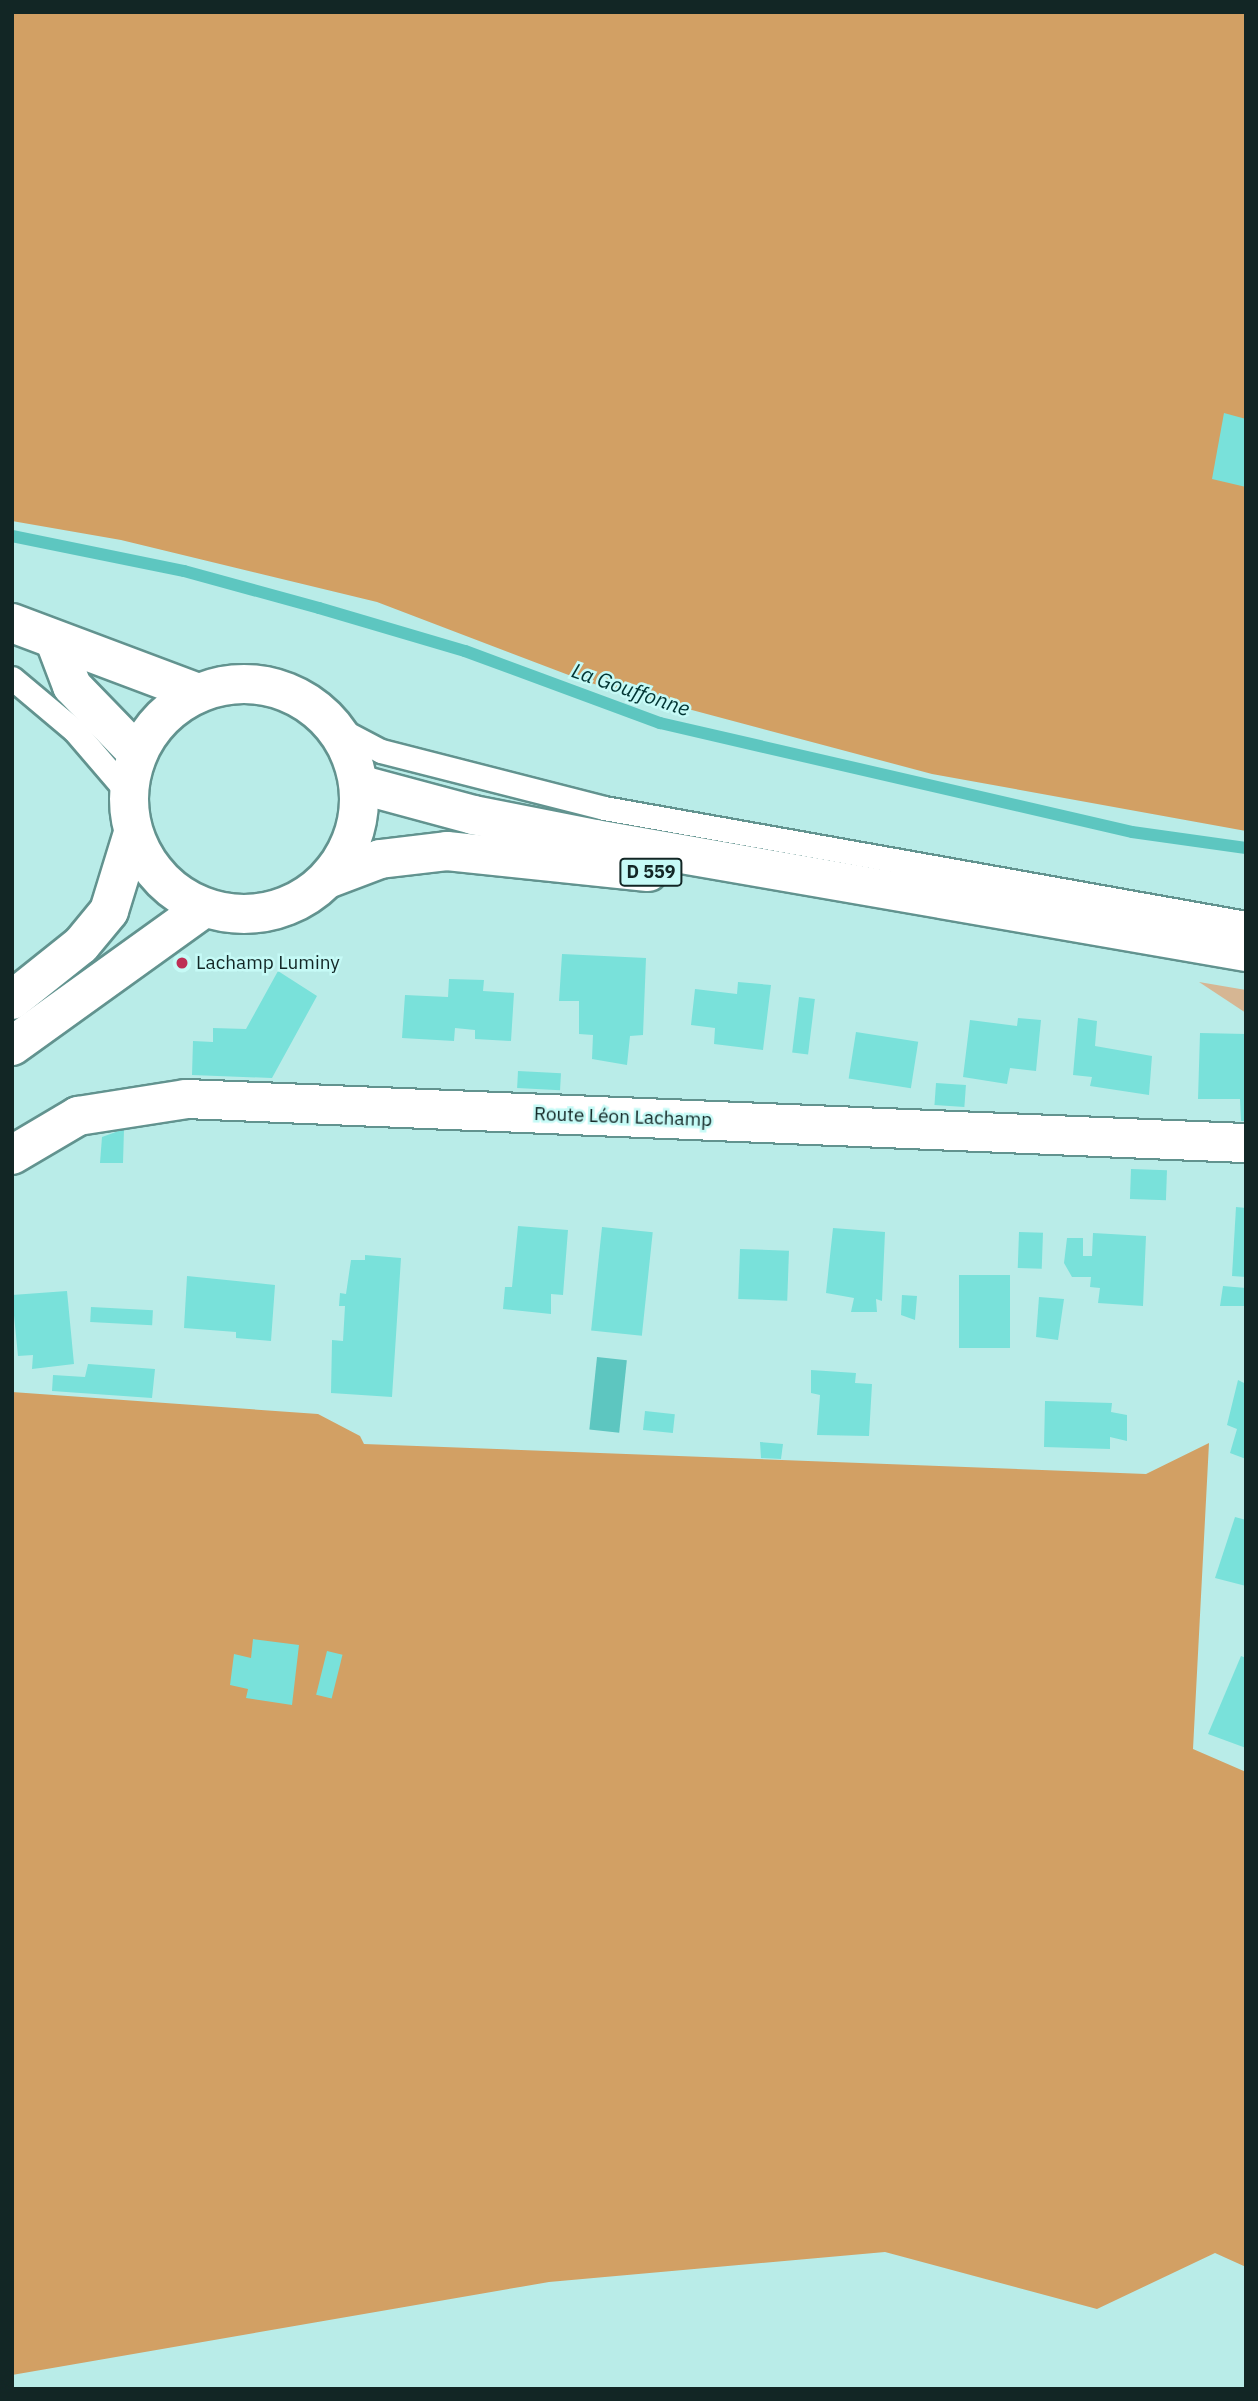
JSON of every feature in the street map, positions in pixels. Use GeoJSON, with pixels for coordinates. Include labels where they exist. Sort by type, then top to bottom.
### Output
{"type":"FeatureCollection","features":[{"type":"Feature","properties":{"kind":"main road"},"geometry":{"type":"LineString","coordinates":[[12,623],[55,641],[138,667],[198,693]]}},
{"type":"Feature","properties":{"kind":"main road"},"geometry":{"type":"LineString","coordinates":[[55,641],[72,685],[137,753]]}},
{"type":"Feature","properties":{"kind":"main road"},"geometry":{"type":"LineString","coordinates":[[250,683],[276,688],[301,698],[335,727],[362,785],[352,843],[330,878],[303,899],[272,912],[237,915],[204,908],[173,891],[149,865],[133,833],[128,793],[137,753],[162,717],[198,693],[250,683]]}},
{"type":"Feature","properties":{"kind":"main road","name":"D 559"},"geometry":{"type":"LineString","coordinates":[[362,785],[473,815],[976,907],[1246,953]]}},
{"type":"Feature","properties":{"kind":"main road"},"geometry":{"type":"LineString","coordinates":[[12,1000],[81,945],[109,911],[133,833]]}},
{"type":"Feature","properties":{"kind":"main road","name":"D 559"},"geometry":{"type":"LineString","coordinates":[[330,878],[380,859],[447,850],[976,907]]}},
{"type":"Feature","properties":{"kind":"main road"},"geometry":{"type":"LineString","coordinates":[[12,1046],[204,908]]}},
{"type":"Feature","properties":{"kind":"main road","name":"Route Léon Lachamp"},"geometry":{"type":"LineString","coordinates":[[12,1155],[78,1116],[186,1099],[1246,1143]]}},
{"type":"Feature","properties":{"kind":"lane"},"geometry":{"type":"LineString","coordinates":[[12,678],[74,730],[128,793]]}},
{"type":"Feature","properties":{"kind":"lane"},"geometry":{"type":"LineString","coordinates":[[335,727],[381,751],[604,808],[1246,923]]}},
{"type":"Feature","properties":{"kind":"shaded area"},"geometry":{"type":"Polygon","coordinates":[[[12,12],[1246,12],[1246,831],[932,774],[587,682],[377,602],[121,540],[12,521],[12,12]]]}},
{"type":"Feature","properties":{"kind":"shaded area"},"geometry":{"type":"Polygon","coordinates":[[[1199,982],[1246,990],[1246,1013],[1199,982]]]}},
{"type":"Feature","properties":{"kind":"shaded area"},"geometry":{"type":"Polygon","coordinates":[[[12,1392],[318,1414],[360,1436],[364,1444],[1146,1474],[1209,1443],[1193,1749],[1246,1772],[1246,2267],[1215,2253],[1097,2309],[885,2252],[549,2282],[12,2375],[12,1392]]]}},
{"type":"Feature","properties":{"kind":"water"},"geometry":{"type":"Polygon","coordinates":[[[597,1357],[627,1360],[619,1433],[589,1430],[597,1357]]]}},
{"type":"Feature","properties":{"kind":"building"},"geometry":{"type":"Polygon","coordinates":[[[1224,413],[1246,419],[1246,487],[1212,479],[1224,413]]]}},
{"type":"Feature","properties":{"kind":"building"},"geometry":{"type":"Polygon","coordinates":[[[562,954],[646,958],[643,1035],[630,1036],[627,1065],[592,1059],[593,1035],[579,1034],[579,1001],[559,1001],[562,954]]]}},
{"type":"Feature","properties":{"kind":"building"},"geometry":{"type":"Polygon","coordinates":[[[278,971],[317,996],[272,1078],[192,1075],[193,1041],[213,1042],[213,1028],[246,1029],[278,971]]]}},
{"type":"Feature","properties":{"kind":"building"},"geometry":{"type":"Polygon","coordinates":[[[449,979],[484,980],[483,991],[514,993],[511,1041],[475,1039],[475,1030],[455,1028],[454,1041],[402,1038],[405,995],[448,997],[449,979]]]}},
{"type":"Feature","properties":{"kind":"building"},"geometry":{"type":"Polygon","coordinates":[[[738,982],[771,985],[763,1050],[714,1044],[715,1028],[691,1025],[695,989],[737,994],[738,982]]]}},
{"type":"Feature","properties":{"kind":"building"},"geometry":{"type":"Polygon","coordinates":[[[799,997],[815,999],[808,1055],[792,1053],[799,997]]]}},
{"type":"Feature","properties":{"kind":"building"},"geometry":{"type":"Polygon","coordinates":[[[1018,1018],[1041,1020],[1036,1071],[1010,1068],[1007,1084],[963,1077],[970,1020],[1017,1026],[1018,1018]]]}},
{"type":"Feature","properties":{"kind":"building"},"geometry":{"type":"Polygon","coordinates":[[[1078,1018],[1097,1021],[1095,1046],[1152,1056],[1149,1095],[1090,1086],[1092,1077],[1073,1075],[1078,1018]]]}},
{"type":"Feature","properties":{"kind":"building"},"geometry":{"type":"Polygon","coordinates":[[[856,1032],[918,1042],[911,1088],[849,1078],[856,1032]]]}},
{"type":"Feature","properties":{"kind":"building"},"geometry":{"type":"Polygon","coordinates":[[[1200,1033],[1246,1034],[1246,1121],[1241,1121],[1240,1099],[1198,1099],[1200,1033]]]}},
{"type":"Feature","properties":{"kind":"building"},"geometry":{"type":"Polygon","coordinates":[[[518,1071],[561,1073],[560,1090],[517,1088],[518,1071]]]}},
{"type":"Feature","properties":{"kind":"building"},"geometry":{"type":"Polygon","coordinates":[[[936,1083],[966,1085],[964,1107],[934,1105],[936,1083]]]}},
{"type":"Feature","properties":{"kind":"building"},"geometry":{"type":"Polygon","coordinates":[[[124,1129],[123,1163],[100,1163],[102,1137],[124,1129]]]}},
{"type":"Feature","properties":{"kind":"building"},"geometry":{"type":"Polygon","coordinates":[[[1131,1169],[1167,1170],[1166,1200],[1130,1199],[1131,1169]]]}},
{"type":"Feature","properties":{"kind":"building"},"geometry":{"type":"Polygon","coordinates":[[[1236,1207],[1246,1208],[1246,1277],[1232,1276],[1236,1207]]]}},
{"type":"Feature","properties":{"kind":"building"},"geometry":{"type":"Polygon","coordinates":[[[518,1226],[568,1230],[563,1295],[551,1294],[551,1314],[503,1309],[505,1287],[512,1287],[518,1226]]]}},
{"type":"Feature","properties":{"kind":"building"},"geometry":{"type":"Polygon","coordinates":[[[602,1227],[653,1232],[642,1336],[591,1330],[602,1227]]]}},
{"type":"Feature","properties":{"kind":"building"},"geometry":{"type":"Polygon","coordinates":[[[833,1228],[885,1232],[882,1301],[876,1299],[877,1312],[851,1312],[854,1298],[826,1293],[833,1228]]]}},
{"type":"Feature","properties":{"kind":"building"},"geometry":{"type":"Polygon","coordinates":[[[1019,1232],[1043,1233],[1042,1269],[1018,1268],[1019,1232]]]}},
{"type":"Feature","properties":{"kind":"building"},"geometry":{"type":"Polygon","coordinates":[[[1093,1233],[1146,1236],[1143,1306],[1098,1303],[1100,1288],[1090,1287],[1091,1277],[1072,1277],[1064,1263],[1067,1238],[1083,1238],[1083,1256],[1092,1256],[1093,1233]]]}},
{"type":"Feature","properties":{"kind":"building"},"geometry":{"type":"Polygon","coordinates":[[[740,1249],[789,1251],[787,1301],[738,1299],[740,1249]]]}},
{"type":"Feature","properties":{"kind":"building"},"geometry":{"type":"Polygon","coordinates":[[[365,1255],[401,1258],[392,1397],[331,1393],[332,1340],[343,1341],[345,1306],[339,1306],[340,1293],[346,1294],[351,1260],[365,1260],[365,1255]]]}},
{"type":"Feature","properties":{"kind":"building"},"geometry":{"type":"Polygon","coordinates":[[[959,1275],[1010,1275],[1010,1348],[959,1348],[959,1275]]]}},
{"type":"Feature","properties":{"kind":"building"},"geometry":{"type":"Polygon","coordinates":[[[187,1276],[275,1285],[271,1341],[236,1338],[236,1332],[184,1328],[187,1276]]]}},
{"type":"Feature","properties":{"kind":"building"},"geometry":{"type":"Polygon","coordinates":[[[1223,1286],[1246,1288],[1246,1306],[1220,1306],[1223,1286]]]}},
{"type":"Feature","properties":{"kind":"building"},"geometry":{"type":"Polygon","coordinates":[[[67,1291],[74,1364],[32,1369],[33,1355],[18,1356],[12,1295],[67,1291]]]}},
{"type":"Feature","properties":{"kind":"building"},"geometry":{"type":"Polygon","coordinates":[[[902,1295],[917,1296],[915,1320],[901,1315],[902,1295]]]}},
{"type":"Feature","properties":{"kind":"building"},"geometry":{"type":"Polygon","coordinates":[[[1039,1297],[1064,1299],[1058,1340],[1036,1337],[1039,1297]]]}},
{"type":"Feature","properties":{"kind":"building"},"geometry":{"type":"Polygon","coordinates":[[[91,1307],[153,1310],[152,1325],[90,1322],[91,1307]]]}},
{"type":"Feature","properties":{"kind":"building"},"geometry":{"type":"Polygon","coordinates":[[[88,1364],[155,1369],[152,1398],[52,1391],[53,1375],[85,1377],[88,1364]]]}},
{"type":"Feature","properties":{"kind":"building"},"geometry":{"type":"Polygon","coordinates":[[[811,1370],[856,1373],[855,1383],[872,1384],[869,1436],[817,1435],[820,1395],[811,1393],[811,1370]]]}},
{"type":"Feature","properties":{"kind":"building"},"geometry":{"type":"Polygon","coordinates":[[[1238,1380],[1246,1384],[1246,1459],[1230,1453],[1237,1429],[1227,1425],[1238,1380]]]}},
{"type":"Feature","properties":{"kind":"building"},"geometry":{"type":"Polygon","coordinates":[[[1045,1401],[1112,1403],[1111,1412],[1127,1415],[1127,1441],[1110,1437],[1110,1449],[1044,1447],[1045,1401]]]}},
{"type":"Feature","properties":{"kind":"building"},"geometry":{"type":"Polygon","coordinates":[[[645,1411],[675,1414],[673,1433],[643,1430],[645,1411]]]}},
{"type":"Feature","properties":{"kind":"building"},"geometry":{"type":"Polygon","coordinates":[[[760,1442],[783,1444],[781,1459],[761,1458],[760,1442]]]}},
{"type":"Feature","properties":{"kind":"building"},"geometry":{"type":"Polygon","coordinates":[[[1235,1517],[1246,1520],[1246,1586],[1215,1578],[1235,1517]]]}},
{"type":"Feature","properties":{"kind":"building"},"geometry":{"type":"Polygon","coordinates":[[[253,1639],[299,1645],[292,1705],[246,1698],[248,1689],[230,1685],[234,1654],[251,1658],[253,1639]]]}},
{"type":"Feature","properties":{"kind":"building"},"geometry":{"type":"Polygon","coordinates":[[[327,1651],[343,1655],[332,1699],[316,1695],[327,1651]]]}},
{"type":"Feature","properties":{"kind":"building"},"geometry":{"type":"Polygon","coordinates":[[[1241,1656],[1246,1658],[1246,1748],[1208,1734],[1241,1656]]]}},
{"type":"Feature","properties":{"kind":"waterway","name":"La Gouffonne"},"geometry":{"type":"LineString","coordinates":[[12,536],[184,571],[319,608],[465,651],[660,723],[1132,832],[1246,848]]}},
{"type":"Feature","properties":{"kind":"place","name":"Lachamp Luminy"},"geometry":{"type":"Point","coordinates":[182,963]}}]}
